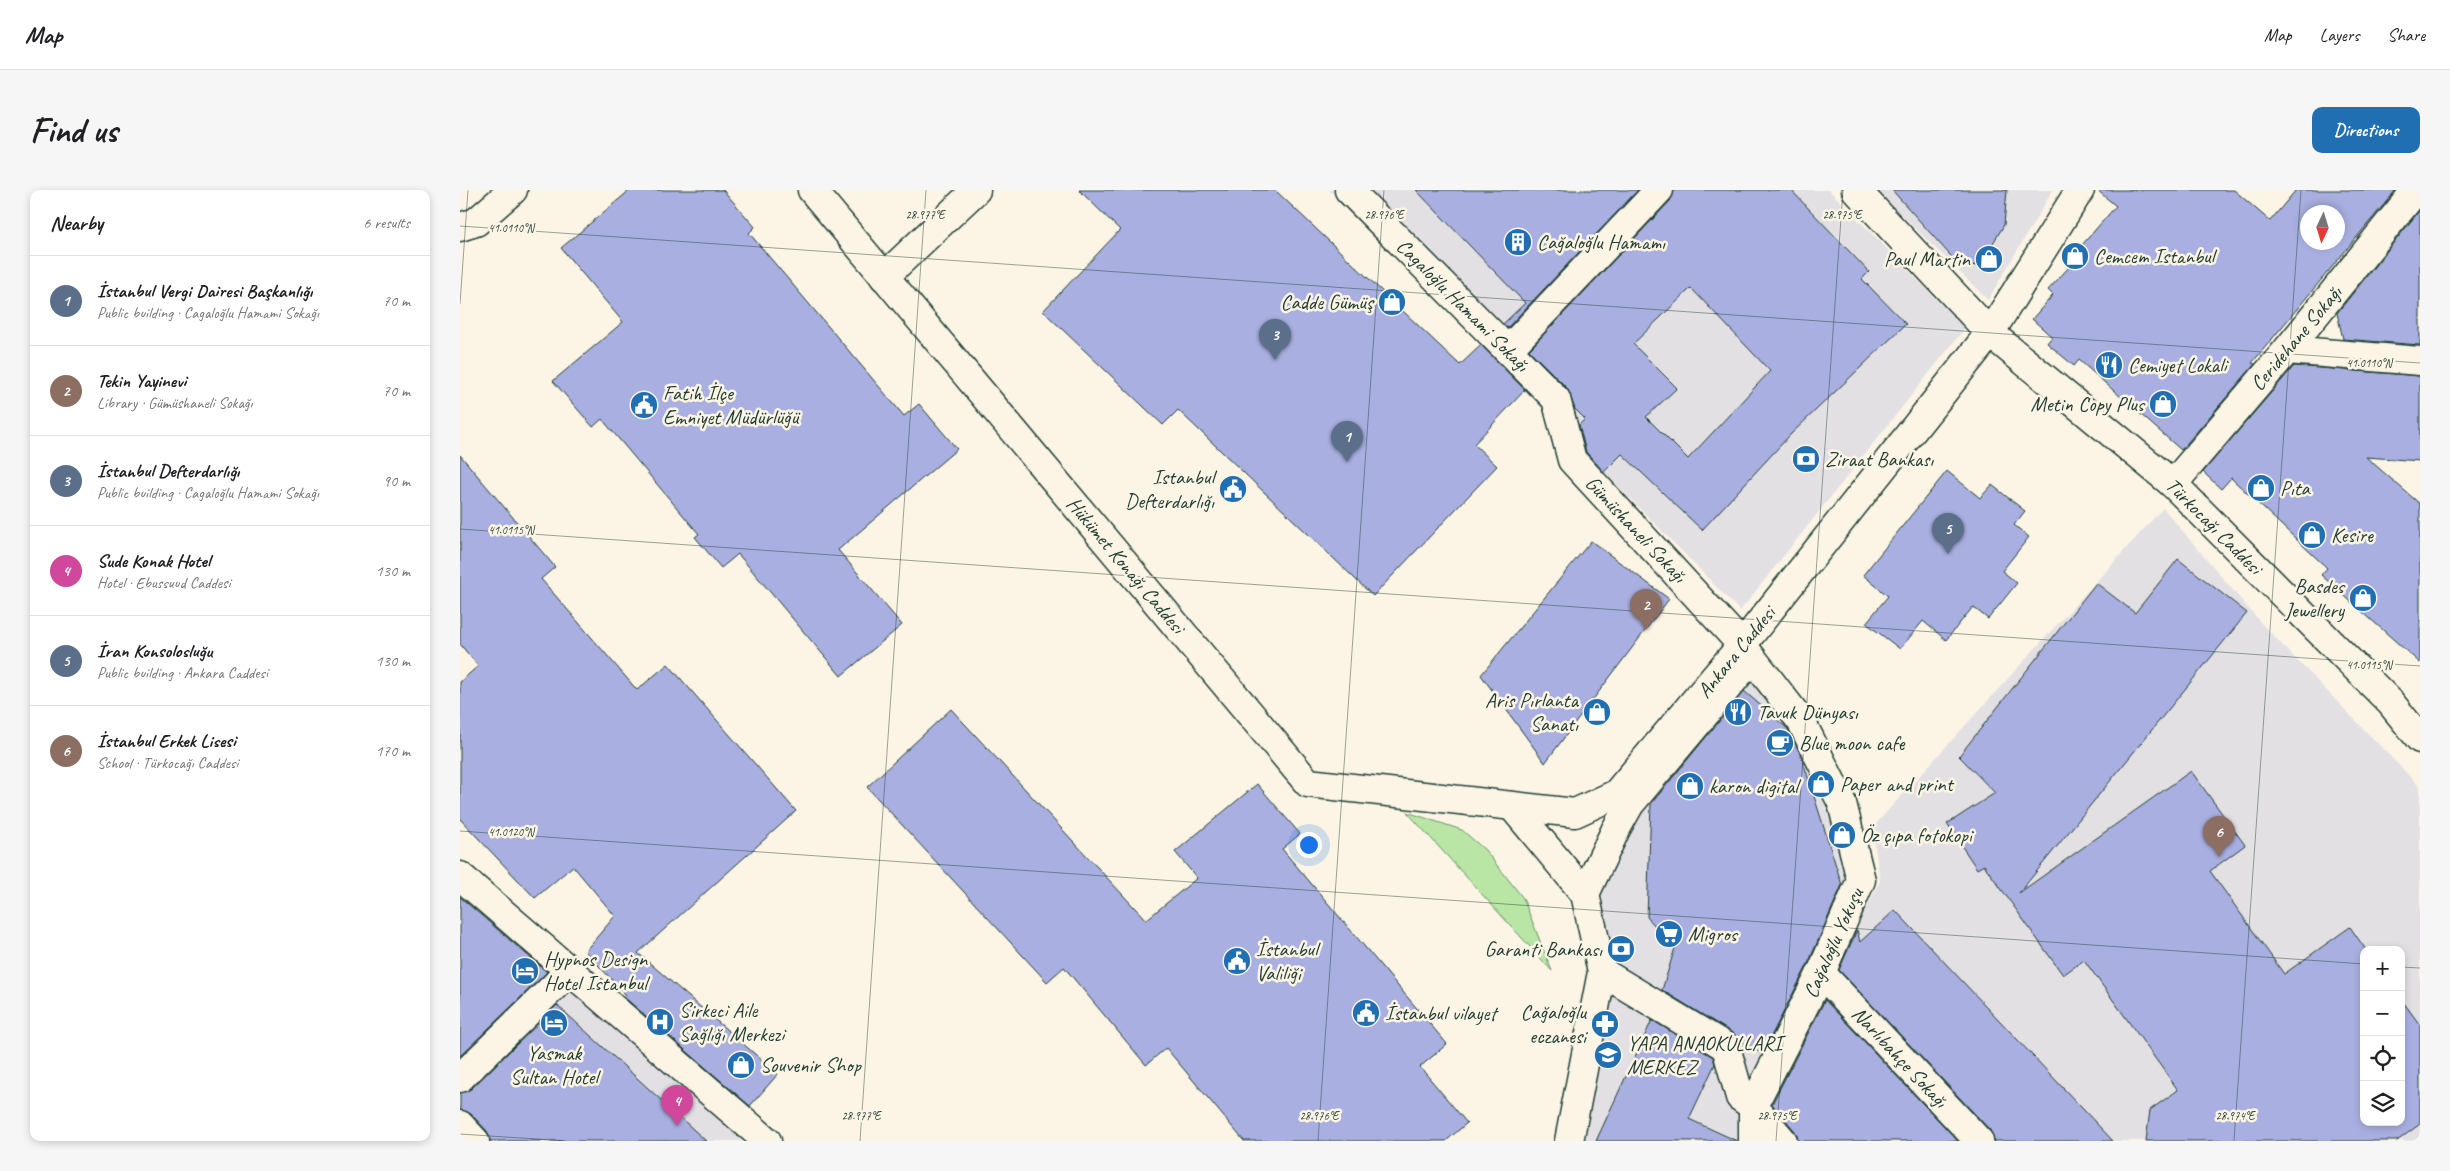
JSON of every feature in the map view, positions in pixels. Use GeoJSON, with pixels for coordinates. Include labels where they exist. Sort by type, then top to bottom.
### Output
{"type":"FeatureCollection","features":[{"type":"Feature","properties":{"kind":"street"},"geometry":{"type":"LineString","coordinates":[[460,226],[476,222],[513,190]]}},
{"type":"Feature","properties":{"kind":"street","name":"Hükümet Konağı Caddesi"},"geometry":{"type":"LineString","coordinates":[[812,190],[1308,783],[1512,806]]}},
{"type":"Feature","properties":{"kind":"street"},"geometry":{"type":"LineString","coordinates":[[884,276],[976,190]]}},
{"type":"Feature","properties":{"kind":"street","name":"Cagaloğlu Hamami Sokağı"},"geometry":{"type":"LineString","coordinates":[[1349,190],[1556,399]]}},
{"type":"Feature","properties":{"kind":"street"},"geometry":{"type":"LineString","coordinates":[[1508,350],[1659,190]]}},
{"type":"Feature","properties":{"kind":"street","name":"Türkocağı Caddesi"},"geometry":{"type":"LineString","coordinates":[[1856,190],[1990,333],[2173,484],[2390,702],[2420,739]]}},
{"type":"Feature","properties":{"kind":"street","name":"Ankara Caddesi"},"geometry":{"type":"LineString","coordinates":[[1585,894],[1630,804],[1990,333],[2080,190]]}},
{"type":"Feature","properties":{"kind":"street","name":"Ceridehane Sokağı"},"geometry":{"type":"LineString","coordinates":[[2173,484],[2287,350],[2416,190]]}},
{"type":"Feature","properties":{"kind":"street"},"geometry":{"type":"LineString","coordinates":[[2287,350],[2420,361]]}},
{"type":"Feature","properties":{"kind":"street","name":"Gümüshaneli Sokağı"},"geometry":{"type":"LineString","coordinates":[[1556,399],[1572,460],[1747,651]]}},
{"type":"Feature","properties":{"kind":"street","name":"Ankara Caddesi"},"geometry":{"type":"LineString","coordinates":[[1512,806],[1576,813],[1616,794],[1747,651]]}},
{"type":"Feature","properties":{"kind":"street","name":"Cağaloğlu Yokuşu"},"geometry":{"type":"LineString","coordinates":[[1747,651],[1801,721],[1842,803],[1861,880],[1821,973],[1753,1106],[1753,1141]]}},
{"type":"Feature","properties":{"kind":"street"},"geometry":{"type":"LineString","coordinates":[[2390,702],[2420,707]]}},
{"type":"Feature","properties":{"kind":"street"},"geometry":{"type":"LineString","coordinates":[[1512,806],[1585,894],[1602,972],[1569,1141]]}},
{"type":"Feature","properties":{"kind":"street"},"geometry":{"type":"LineString","coordinates":[[460,876],[571,970],[763,1140]]}},
{"type":"Feature","properties":{"kind":"street"},"geometry":{"type":"LineString","coordinates":[[460,1078],[571,970]]}},
{"type":"Feature","properties":{"kind":"street"},"geometry":{"type":"LineString","coordinates":[[1602,972],[1726,1047],[1740,1097],[1753,1106],[1783,1141]]}},
{"type":"Feature","properties":{"kind":"street","name":"Narlıbahçe Sokağı"},"geometry":{"type":"LineString","coordinates":[[1821,973],[1979,1141]]}},
{"type":"Feature","properties":{"kind":"street"},"geometry":{"type":"LineString","coordinates":[[460,1125],[475,1141]]}},
{"type":"Feature","properties":{"kind":"shaded area"},"geometry":{"type":"Polygon","coordinates":[[[1329,190],[1829,190],[1965,328],[1740,611],[1329,190]]]}},
{"type":"Feature","properties":{"kind":"shaded area"},"geometry":{"type":"Polygon","coordinates":[[[1876,190],[2053,190],[1988,300],[1876,190]]]}},
{"type":"Feature","properties":{"kind":"shaded area"},"geometry":{"type":"Polygon","coordinates":[[[2163,508],[2261,623],[2420,787],[2420,1141],[1767,1141],[1768,1105],[1880,881],[1872,828],[2163,508]]]}},
{"type":"Feature","properties":{"kind":"shaded area"},"geometry":{"type":"Polygon","coordinates":[[[1748,671],[1808,758],[1851,878],[1742,1141],[1574,1141],[1595,895],[1625,822],[1748,671]]]}},
{"type":"Feature","properties":{"kind":"shaded area"},"geometry":{"type":"Polygon","coordinates":[[[460,886],[753,1141],[460,1141],[460,886]]]}},
{"type":"Feature","properties":{"kind":"green space"},"geometry":{"type":"Polygon","coordinates":[[[1407,812],[1462,830],[1485,850],[1523,898],[1552,971],[1407,812]]]}},
{"type":"Feature","properties":{"kind":"building"},"geometry":{"type":"Polygon","coordinates":[[[630,190],[723,190],[755,227],[749,233],[904,416],[919,404],[957,449],[838,550],[902,625],[841,676],[738,554],[721,568],[695,537],[699,534],[602,419],[593,427],[553,381],[623,322],[561,248],[630,190]]]}},
{"type":"Feature","properties":{"kind":"building"},"geometry":{"type":"Polygon","coordinates":[[[1079,190],[1275,190],[1460,365],[1481,345],[1525,390],[1474,444],[1497,466],[1373,596],[1178,410],[1163,425],[1043,311],[1120,230],[1079,190]]]}},
{"type":"Feature","properties":{"kind":"building","name":"Cağaloğlu Hamamı"},"geometry":{"type":"Polygon","coordinates":[[[1416,190],[1638,190],[1507,328],[1503,324],[1525,303],[1416,190]]]}},
{"type":"Feature","properties":{"kind":"building"},"geometry":{"type":"Polygon","coordinates":[[[1674,190],[1791,190],[1869,272],[1862,279],[1906,324],[1791,434],[1702,530],[1622,454],[1604,472],[1586,452],[1579,425],[1585,419],[1575,409],[1567,388],[1529,350],[1670,201],[1674,190]],[[1691,288],[1633,344],[1677,388],[1646,417],[1688,459],[1770,371],[1691,288]]]}},
{"type":"Feature","properties":{"kind":"building"},"geometry":{"type":"Polygon","coordinates":[[[1892,190],[2007,190],[2004,225],[1979,266],[1958,264],[1892,190]]]}},
{"type":"Feature","properties":{"kind":"building"},"geometry":{"type":"Polygon","coordinates":[[[2097,190],[2234,190],[2270,221],[2296,190],[2396,190],[2252,363],[2255,364],[2181,450],[2079,360],[2074,366],[2047,343],[2052,337],[2032,319],[2053,295],[2048,290],[2071,265],[2068,261],[2116,206],[2097,190]]]}},
{"type":"Feature","properties":{"kind":"building"},"geometry":{"type":"Polygon","coordinates":[[[2420,210],[2420,345],[2343,339],[2337,313],[2420,210]]]}},
{"type":"Feature","properties":{"kind":"building"},"geometry":{"type":"Polygon","coordinates":[[[2294,366],[2420,376],[2420,461],[2366,457],[2420,504],[2420,663],[2321,575],[2327,568],[2231,478],[2221,489],[2203,472],[2294,366]]]}},
{"type":"Feature","properties":{"kind":"building"},"geometry":{"type":"Polygon","coordinates":[[[460,455],[555,567],[541,579],[637,690],[668,664],[796,811],[638,953],[778,1074],[750,1106],[624,997],[626,995],[585,951],[615,916],[573,866],[535,898],[460,819],[460,682],[478,666],[460,644],[460,455]]]}},
{"type":"Feature","properties":{"kind":"building"},"geometry":{"type":"Polygon","coordinates":[[[1947,471],[1980,498],[1992,485],[2025,511],[2014,525],[2029,537],[2002,571],[2017,583],[1988,619],[1973,607],[1946,640],[1923,621],[1900,649],[1866,623],[1888,596],[1863,575],[1947,471]]]}},
{"type":"Feature","properties":{"kind":"building"},"geometry":{"type":"Polygon","coordinates":[[[1591,541],[1669,599],[1545,763],[1481,675],[1591,541]]]}},
{"type":"Feature","properties":{"kind":"building"},"geometry":{"type":"Polygon","coordinates":[[[2178,559],[2247,613],[2019,893],[2191,771],[2245,845],[2210,871],[2284,974],[2350,927],[2363,946],[2360,946],[2360,1126],[2405,1126],[2405,1004],[2420,1025],[2420,1124],[2397,1141],[2146,1141],[2150,1110],[2178,1090],[2084,960],[2063,975],[1984,865],[1977,869],[1947,824],[1995,793],[1959,756],[2096,583],[2135,613],[2178,559]]]}},
{"type":"Feature","properties":{"kind":"building"},"geometry":{"type":"Polygon","coordinates":[[[1744,691],[1788,729],[1801,755],[1842,885],[1807,966],[1762,1054],[1739,1040],[1734,1034],[1662,990],[1675,948],[1647,917],[1651,804],[1744,691]]]}},
{"type":"Feature","properties":{"kind":"building","name":"İstanbul Valiliği"},"geometry":{"type":"Polygon","coordinates":[[[951,709],[1146,920],[1197,878],[1175,852],[1257,784],[1300,834],[1282,849],[1447,1044],[1420,1067],[1467,1123],[1446,1141],[1244,1141],[1166,1048],[1146,1065],[1064,967],[1047,982],[867,787],[951,709]]]}},
{"type":"Feature","properties":{"kind":"building"},"geometry":{"type":"Polygon","coordinates":[[[460,897],[547,972],[460,1056],[460,897]]]}},
{"type":"Feature","properties":{"kind":"building"},"geometry":{"type":"Polygon","coordinates":[[[1895,910],[2113,1141],[1994,1141],[1990,1130],[1839,970],[1857,930],[1860,942],[1895,910]]]}},
{"type":"Feature","properties":{"kind":"building"},"geometry":{"type":"Polygon","coordinates":[[[1825,1000],[1958,1141],[1798,1141],[1795,1131],[1772,1104],[1825,1000]]]}},
{"type":"Feature","properties":{"kind":"building"},"geometry":{"type":"Polygon","coordinates":[[[557,1005],[706,1141],[490,1141],[487,1131],[471,1114],[460,1110],[460,1093],[471,1089],[557,1005]]]}},
{"type":"Feature","properties":{"kind":"building"},"geometry":{"type":"Polygon","coordinates":[[[1652,1020],[1713,1057],[1715,1064],[1689,1119],[1737,1141],[1596,1141],[1652,1020]]]}},
{"type":"Feature","properties":{"kind":"place","name":"Cağaloğlu Hamamı"},"geometry":{"type":"Point","coordinates":[1518,242]}},
{"type":"Feature","properties":{"kind":"place","name":"Cemcem Istanbul"},"geometry":{"type":"Point","coordinates":[2075,256]}},
{"type":"Feature","properties":{"kind":"place","name":"Paul Martin"},"geometry":{"type":"Point","coordinates":[1989,259]}},
{"type":"Feature","properties":{"kind":"place","name":"Cadde Gümüş"},"geometry":{"type":"Point","coordinates":[1392,302]}},
{"type":"Feature","properties":{"kind":"place","name":"İstanbul Defterdarlığı"},"geometry":{"type":"Point","coordinates":[1275,360]}},
{"type":"Feature","properties":{"kind":"place","name":"Cemiyet Lokali"},"geometry":{"type":"Point","coordinates":[2109,365]}},
{"type":"Feature","properties":{"kind":"place","name":"Metin Copy Plus"},"geometry":{"type":"Point","coordinates":[2163,404]}},
{"type":"Feature","properties":{"kind":"place","name":"Fatih İlçe Emniyet Müdürlüğü"},"geometry":{"type":"Point","coordinates":[644,405]}},
{"type":"Feature","properties":{"kind":"place","name":"Ziraat Bankası"},"geometry":{"type":"Point","coordinates":[1806,459]}},
{"type":"Feature","properties":{"kind":"place","name":"İstanbul Vergi Dairesi Başkanlığı"},"geometry":{"type":"Point","coordinates":[1347,462]}},
{"type":"Feature","properties":{"kind":"place","name":"Pıta"},"geometry":{"type":"Point","coordinates":[2261,488]}},
{"type":"Feature","properties":{"kind":"place","name":"Istanbul Defterdarlığı"},"geometry":{"type":"Point","coordinates":[1233,489]}},
{"type":"Feature","properties":{"kind":"place","name":"Kesire"},"geometry":{"type":"Point","coordinates":[2312,535]}},
{"type":"Feature","properties":{"kind":"place","name":"İran Konsolosluğu"},"geometry":{"type":"Point","coordinates":[1948,554]}},
{"type":"Feature","properties":{"kind":"place","name":"Basdes Jewellery"},"geometry":{"type":"Point","coordinates":[2363,598]}},
{"type":"Feature","properties":{"kind":"place","name":"Tekin Yayinevi"},"geometry":{"type":"Point","coordinates":[1646,630]}},
{"type":"Feature","properties":{"kind":"place","name":"Aris Pırlanta Sanatı"},"geometry":{"type":"Point","coordinates":[1597,712]}},
{"type":"Feature","properties":{"kind":"place","name":"Tavuk Dünyası"},"geometry":{"type":"Point","coordinates":[1738,712]}},
{"type":"Feature","properties":{"kind":"place","name":"Blue moon cafe"},"geometry":{"type":"Point","coordinates":[1780,743]}},
{"type":"Feature","properties":{"kind":"place","name":"Paper and print"},"geometry":{"type":"Point","coordinates":[1821,784]}},
{"type":"Feature","properties":{"kind":"place","name":"karon digital"},"geometry":{"type":"Point","coordinates":[1690,786]}},
{"type":"Feature","properties":{"kind":"place","name":"Öz çıpa fotokopi"},"geometry":{"type":"Point","coordinates":[1842,835]}},
{"type":"Feature","properties":{"kind":"place","name":"İstanbul Erkek Lisesi"},"geometry":{"type":"Point","coordinates":[2219,857]}},
{"type":"Feature","properties":{"kind":"place","name":"Migros"},"geometry":{"type":"Point","coordinates":[1669,934]}},
{"type":"Feature","properties":{"kind":"place","name":"Garanti Bankası"},"geometry":{"type":"Point","coordinates":[1621,949]}},
{"type":"Feature","properties":{"kind":"place","name":"İstanbul Valiliği"},"geometry":{"type":"Point","coordinates":[1237,961]}},
{"type":"Feature","properties":{"kind":"place","name":"Hypnos Design Hotel Istanbul"},"geometry":{"type":"Point","coordinates":[525,971]}},
{"type":"Feature","properties":{"kind":"place","name":"İstanbul vilayet"},"geometry":{"type":"Point","coordinates":[1366,1013]}},
{"type":"Feature","properties":{"kind":"place","name":"Sirkeci Aile Sağlığı Merkezi"},"geometry":{"type":"Point","coordinates":[660,1022]}},
{"type":"Feature","properties":{"kind":"place","name":"Yasmak Sultan Hotel"},"geometry":{"type":"Point","coordinates":[554,1023]}},
{"type":"Feature","properties":{"kind":"place","name":"Cağaloğlu eczanesi"},"geometry":{"type":"Point","coordinates":[1605,1024]}},
{"type":"Feature","properties":{"kind":"place","name":"YAPA ANAOKULLARI MERKEZ"},"geometry":{"type":"Point","coordinates":[1608,1055]}},
{"type":"Feature","properties":{"kind":"place","name":"Souvenir Shop"},"geometry":{"type":"Point","coordinates":[741,1065]}},
{"type":"Feature","properties":{"kind":"place","name":"Sude Konak Hotel"},"geometry":{"type":"Point","coordinates":[677,1126]}}]}
